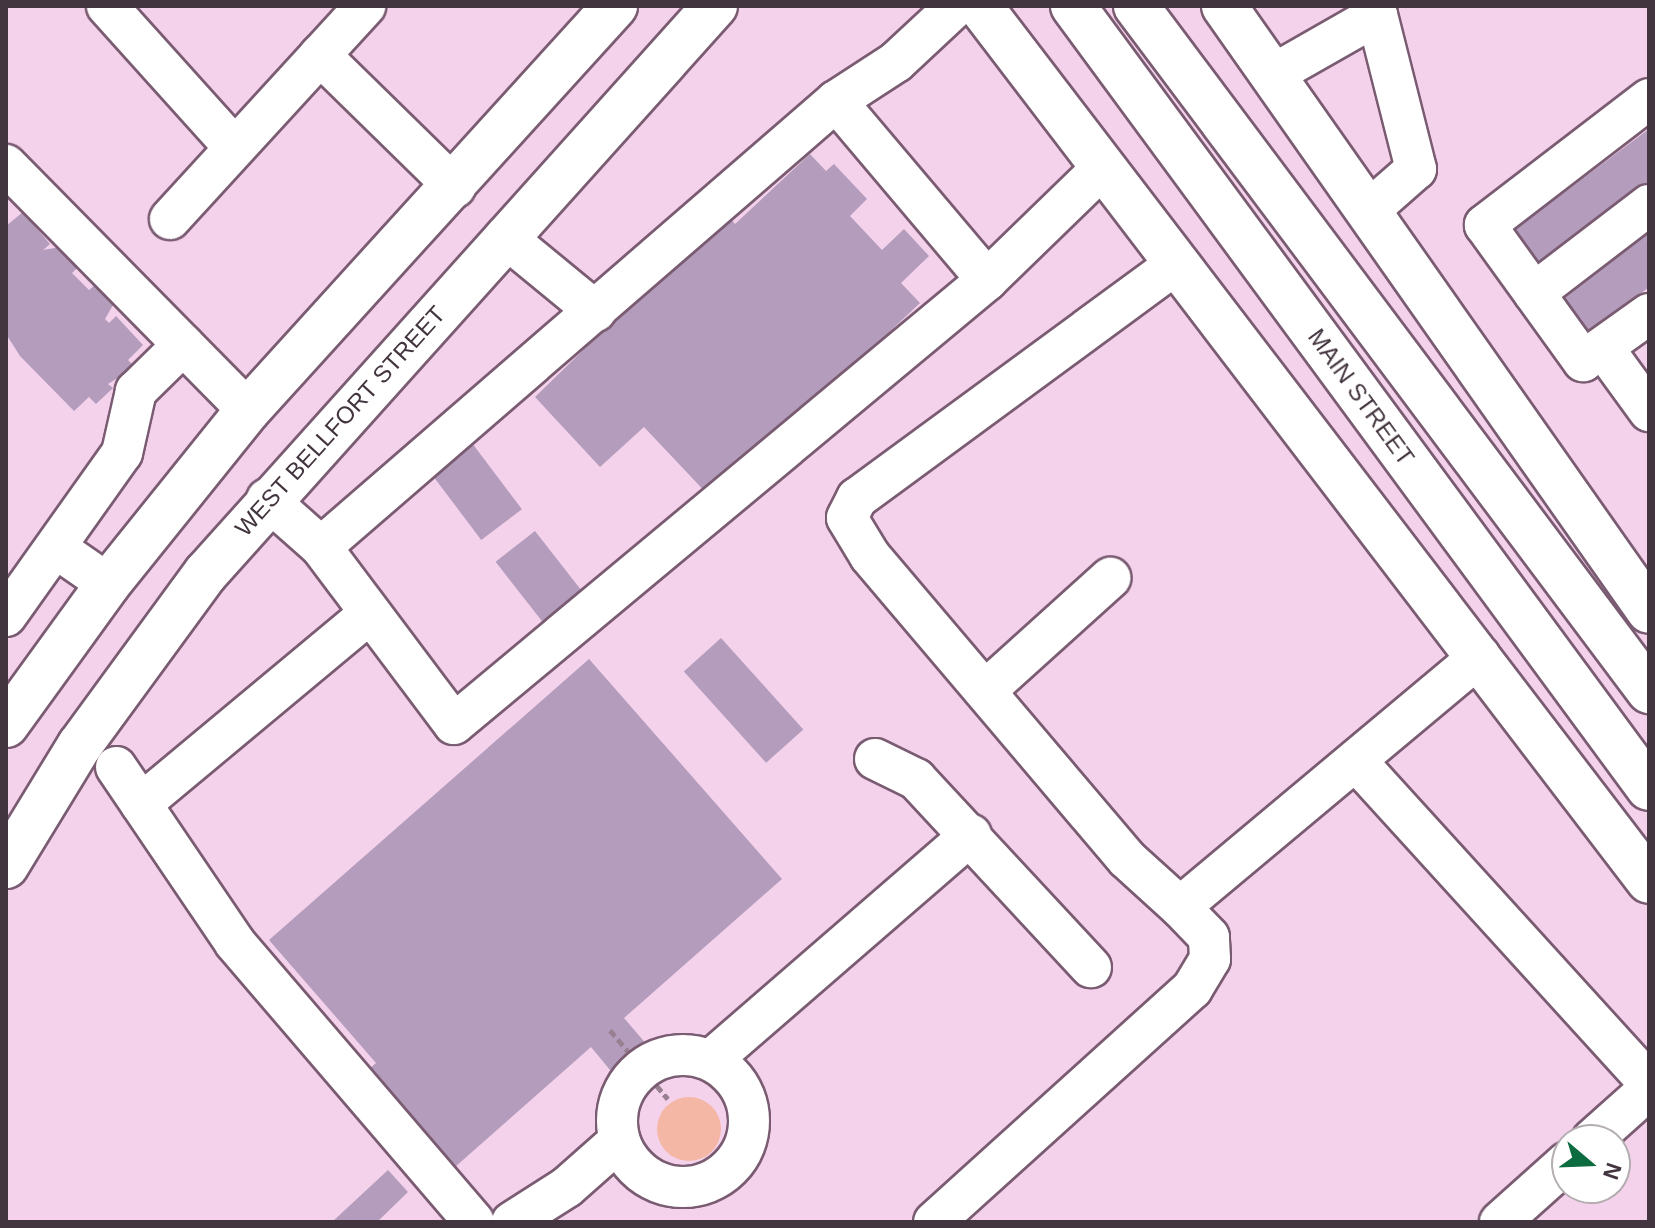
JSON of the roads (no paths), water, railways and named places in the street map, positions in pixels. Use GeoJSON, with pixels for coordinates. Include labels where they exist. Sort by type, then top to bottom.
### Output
{"type":"FeatureCollection","features":[{"type":"Feature","properties":{"kind":"main road"},"geometry":{"type":"LineString","coordinates":[[12,702],[248,410],[455,187],[615,6]]}},
{"type":"Feature","properties":{"kind":"main road","name":"WEST BELLFORT STREET"},"geometry":{"type":"LineString","coordinates":[[6,866],[80,745],[160,630],[267,499],[715,6]]}},
{"type":"Feature","properties":{"kind":"main road"},"geometry":{"type":"LineString","coordinates":[[980,6],[1480,656],[1649,881]]}},
{"type":"Feature","properties":{"kind":"main road","name":"MAIN STREET"},"geometry":{"type":"LineString","coordinates":[[1073,6],[1649,788]]}},
{"type":"Feature","properties":{"kind":"main road"},"geometry":{"type":"LineString","coordinates":[[1136,6],[1649,691]]}},
{"type":"Feature","properties":{"kind":"main road"},"geometry":{"type":"LineString","coordinates":[[1224,6],[1649,611]]}},
{"type":"Feature","properties":{"kind":"main road"},"geometry":{"type":"LineString","coordinates":[[455,187],[505,237]]}},
{"type":"Feature","properties":{"kind":"main road"},"geometry":{"type":"LineString","coordinates":[[108,584],[160,630]]}},
{"type":"Feature","properties":{"kind":"street"},"geometry":{"type":"LineString","coordinates":[[107,6],[234,147]]}},
{"type":"Feature","properties":{"kind":"street"},"geometry":{"type":"LineString","coordinates":[[170,219],[365,6]]}},
{"type":"Feature","properties":{"kind":"street"},"geometry":{"type":"LineString","coordinates":[[321,547],[836,101],[896,62],[956,6]]}},
{"type":"Feature","properties":{"kind":"street"},"geometry":{"type":"LineString","coordinates":[[1272,75],[1377,15],[1416,169],[1367,212]]}},
{"type":"Feature","properties":{"kind":"street"},"geometry":{"type":"LineString","coordinates":[[320,55],[455,187]]}},
{"type":"Feature","properties":{"kind":"street"},"geometry":{"type":"LineString","coordinates":[[1649,99],[1485,225],[1583,361],[1604,349],[1649,314]]}},
{"type":"Feature","properties":{"kind":"street"},"geometry":{"type":"LineString","coordinates":[[836,101],[987,280]]}},
{"type":"Feature","properties":{"kind":"street"},"geometry":{"type":"LineString","coordinates":[[267,499],[321,547],[454,724],[987,280],[1102,168]]}},
{"type":"Feature","properties":{"kind":"street"},"geometry":{"type":"LineString","coordinates":[[11,180],[248,410]]}},
{"type":"Feature","properties":{"kind":"street"},"geometry":{"type":"LineString","coordinates":[[1534,293],[1649,205]]}},
{"type":"Feature","properties":{"kind":"street"},"geometry":{"type":"LineString","coordinates":[[505,237],[595,311]]}},
{"type":"Feature","properties":{"kind":"street"},"geometry":{"type":"LineString","coordinates":[[934,1222],[1192,989],[1210,959],[1209,937],[1127,859],[870,556],[847,518],[857,498],[1176,264]]}},
{"type":"Feature","properties":{"kind":"street"},"geometry":{"type":"LineString","coordinates":[[1604,349],[1649,411]]}},
{"type":"Feature","properties":{"kind":"street"},"geometry":{"type":"LineString","coordinates":[[6,616],[56,548],[129,437],[136,391],[195,357]]}},
{"type":"Feature","properties":{"kind":"street"},"geometry":{"type":"LineString","coordinates":[[56,548],[108,584]]}},
{"type":"Feature","properties":{"kind":"street"},"geometry":{"type":"LineString","coordinates":[[985,691],[1110,578]]}},
{"type":"Feature","properties":{"kind":"street"},"geometry":{"type":"LineString","coordinates":[[141,804],[370,613]]}},
{"type":"Feature","properties":{"kind":"street"},"geometry":{"type":"LineString","coordinates":[[1180,907],[1480,656]]}},
{"type":"Feature","properties":{"kind":"street"},"geometry":{"type":"LineString","coordinates":[[875,759],[916,779],[1091,967]]}},
{"type":"Feature","properties":{"kind":"street"},"geometry":{"type":"LineString","coordinates":[[1357,762],[1649,1083]]}},
{"type":"Feature","properties":{"kind":"street"},"geometry":{"type":"LineString","coordinates":[[116,767],[235,943],[474,1222]]}},
{"type":"Feature","properties":{"kind":"street"},"geometry":{"type":"LineString","coordinates":[[711,1060],[971,835]]}},
{"type":"Feature","properties":{"kind":"street"},"geometry":{"type":"LineString","coordinates":[[668,1056],[711,1060],[743,1091],[749,1112],[741,1155],[726,1172],[697,1186],[664,1186],[644,1176],[619,1141],[621,1098],[643,1069],[668,1056]]}},
{"type":"Feature","properties":{"kind":"street"},"geometry":{"type":"LineString","coordinates":[[1610,1124],[1649,1089]]}},
{"type":"Feature","properties":{"kind":"street"},"geometry":{"type":"LineString","coordinates":[[512,1222],[567,1187],[619,1141]]}},
{"type":"Feature","properties":{"kind":"street"},"geometry":{"type":"LineString","coordinates":[[1500,1222],[1551,1176]]}}]}
